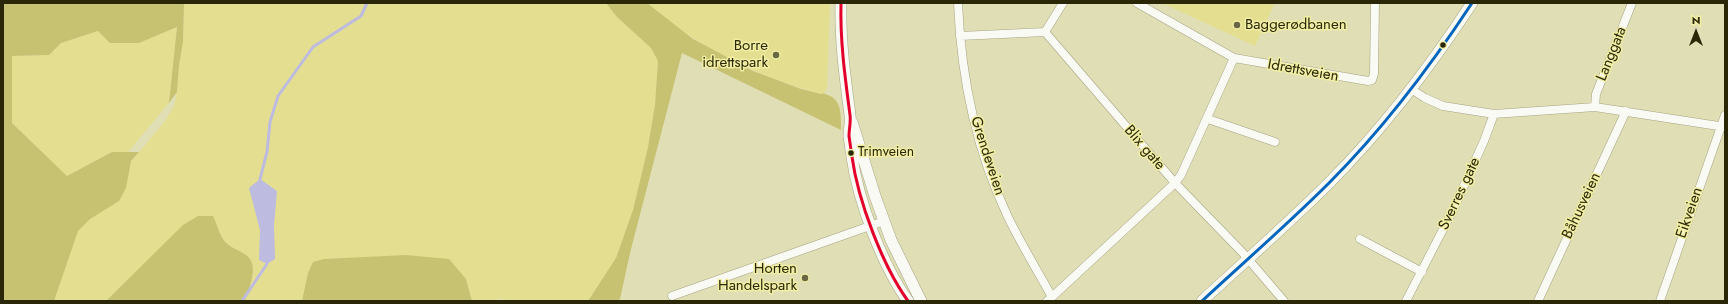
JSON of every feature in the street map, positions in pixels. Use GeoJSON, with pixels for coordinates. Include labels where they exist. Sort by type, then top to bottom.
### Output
{"type":"FeatureCollection","features":[{"type":"Feature","properties":{"kind":"main road"},"geometry":{"type":"LineString","coordinates":[[841,3],[841,40],[850,117],[849,136],[852,159],[862,200],[871,226],[892,275],[908,301]]}},
{"type":"Feature","properties":{"kind":"main road"},"geometry":{"type":"LineString","coordinates":[[1202,301],[1328,184],[1362,148],[1410,89],[1472,3]]}},
{"type":"Feature","properties":{"kind":"main road"},"geometry":{"type":"LineString","coordinates":[[850,117],[884,222],[921,301]]}},
{"type":"Feature","properties":{"kind":"street","name":"Grendeveien"},"geometry":{"type":"LineString","coordinates":[[958,3],[960,36],[973,120],[989,171],[1008,217],[1050,299],[1175,183]]}},
{"type":"Feature","properties":{"kind":"street"},"geometry":{"type":"LineString","coordinates":[[960,36],[1045,32],[1063,3]]}},
{"type":"Feature","properties":{"kind":"street","name":"Idrettsveien"},"geometry":{"type":"LineString","coordinates":[[1137,3],[1234,58],[1361,81],[1372,80],[1374,74],[1375,3]]}},
{"type":"Feature","properties":{"kind":"street","name":"Langgata"},"geometry":{"type":"LineString","coordinates":[[1595,107],[1596,94],[1632,3]]}},
{"type":"Feature","properties":{"kind":"street","name":"Blix gate"},"geometry":{"type":"LineString","coordinates":[[1045,32],[1175,183],[1248,258],[1284,301]]}},
{"type":"Feature","properties":{"kind":"street"},"geometry":{"type":"LineString","coordinates":[[1175,183],[1181,175],[1208,119],[1234,58]]}},
{"type":"Feature","properties":{"kind":"street"},"geometry":{"type":"LineString","coordinates":[[1410,89],[1443,106],[1494,114],[1595,107],[1723,126]]}},
{"type":"Feature","properties":{"kind":"street","name":"Båhusveien"},"geometry":{"type":"LineString","coordinates":[[1538,301],[1626,111]]}},
{"type":"Feature","properties":{"kind":"street","name":"Sverres gate"},"geometry":{"type":"LineString","coordinates":[[1406,301],[1422,272],[1470,172],[1494,114]]}},
{"type":"Feature","properties":{"kind":"street","name":"Eikveien"},"geometry":{"type":"LineString","coordinates":[[1660,301],[1723,126],[1725,115]]}},
{"type":"Feature","properties":{"kind":"street"},"geometry":{"type":"LineString","coordinates":[[1208,119],[1275,142]]}},
{"type":"Feature","properties":{"kind":"street"},"geometry":{"type":"LineString","coordinates":[[672,296],[884,222]]}},
{"type":"Feature","properties":{"kind":"street"},"geometry":{"type":"LineString","coordinates":[[1360,239],[1422,272]]}},
{"type":"Feature","properties":{"kind":"shaded area"},"geometry":{"type":"Polygon","coordinates":[[[3,3],[184,3],[183,42],[179,65],[177,92],[169,103],[177,27],[139,43],[110,43],[98,31],[61,43],[49,55],[12,56],[12,123],[67,176],[112,152],[139,152],[131,161],[126,188],[119,201],[90,219],[78,231],[54,301],[3,301],[3,3]]]}},
{"type":"Feature","properties":{"kind":"shaded area"},"geometry":{"type":"Polygon","coordinates":[[[184,3],[606,3],[617,17],[651,48],[658,61],[655,105],[648,147],[633,210],[616,258],[588,301],[510,301],[498,298],[497,301],[472,301],[466,279],[350,258],[324,259],[308,273],[302,301],[245,301],[253,271],[250,259],[225,242],[213,217],[121,286],[106,301],[54,301],[78,225],[165,121],[174,106],[183,42],[184,3]]]}},
{"type":"Feature","properties":{"kind":"shaded area"},"geometry":{"type":"Polygon","coordinates":[[[606,3],[647,3],[693,39],[753,71],[801,89],[825,94],[834,98],[840,110],[841,130],[682,53],[630,253],[620,299],[617,301],[588,301],[616,258],[633,210],[648,147],[655,105],[658,61],[651,48],[617,17],[606,3]]]}},
{"type":"Feature","properties":{"kind":"shaded area","name":"Borre idrettspark"},"geometry":{"type":"Polygon","coordinates":[[[647,3],[830,3],[827,89],[821,94],[797,87],[774,79],[728,59],[686,33],[647,3]]]}},
{"type":"Feature","properties":{"kind":"shaded area","name":"Baggerødbanen"},"geometry":{"type":"Polygon","coordinates":[[[1162,3],[1275,3],[1255,46],[1162,3]]]}},
{"type":"Feature","properties":{"kind":"shaded area"},"geometry":{"type":"Polygon","coordinates":[[[177,27],[169,103],[128,152],[112,152],[67,176],[12,123],[12,56],[49,55],[61,43],[98,31],[139,43],[177,27]]]}},
{"type":"Feature","properties":{"kind":"shaded area"},"geometry":{"type":"Polygon","coordinates":[[[198,216],[213,216],[225,242],[250,259],[253,271],[245,301],[106,301],[183,225],[198,216]]]}},
{"type":"Feature","properties":{"kind":"shaded area"},"geometry":{"type":"Polygon","coordinates":[[[406,255],[449,259],[466,279],[472,301],[302,301],[308,273],[313,262],[324,259],[406,255]]]}},
{"type":"Feature","properties":{"kind":"water"},"geometry":{"type":"Polygon","coordinates":[[[260,179],[277,191],[274,225],[275,259],[267,264],[259,260],[260,230],[249,188],[260,179]]]}},
{"type":"Feature","properties":{"kind":"waterway"},"geometry":{"type":"LineString","coordinates":[[260,179],[267,152],[270,122],[278,96],[313,47],[361,16],[367,3]]}},
{"type":"Feature","properties":{"kind":"waterway"},"geometry":{"type":"LineString","coordinates":[[242,301],[267,264]]}},
{"type":"Feature","properties":{"kind":"transit line"},"geometry":{"type":"LineString","coordinates":[[841,3],[842,45],[850,118],[849,136],[855,174],[872,232],[889,269],[908,301]]}},
{"type":"Feature","properties":{"kind":"transit line"},"geometry":{"type":"LineString","coordinates":[[1202,301],[1282,228],[1349,162],[1387,119],[1423,74],[1472,3]]}},
{"type":"Feature","properties":{"kind":"place","name":"Baggerødbanen"},"geometry":{"type":"Point","coordinates":[1237,25]}},
{"type":"Feature","properties":{"kind":"place","name":"Borre idrettspark"},"geometry":{"type":"Point","coordinates":[776,55]}},
{"type":"Feature","properties":{"kind":"place","name":"Trimveien"},"geometry":{"type":"Point","coordinates":[851,153]}},
{"type":"Feature","properties":{"kind":"place","name":"Horten Handelspark"},"geometry":{"type":"Point","coordinates":[805,278]}}]}
